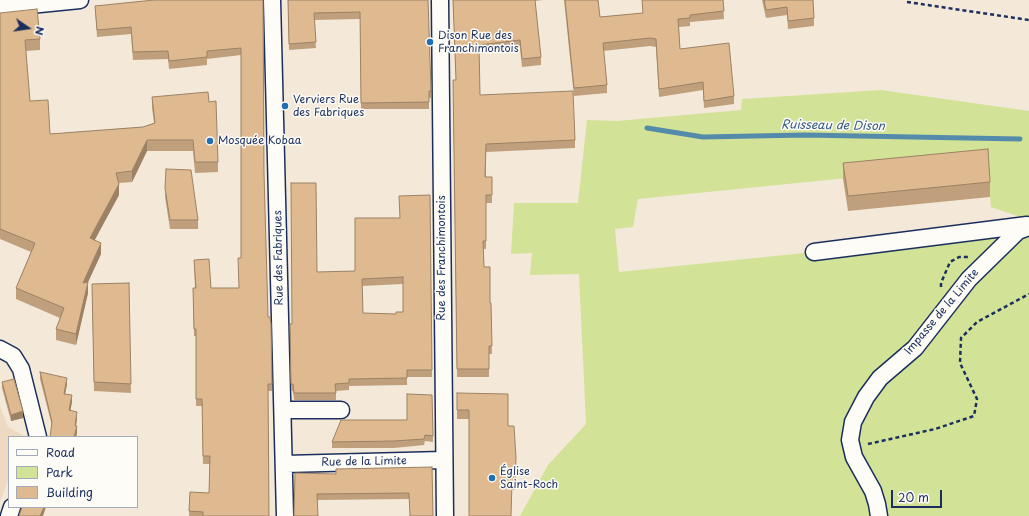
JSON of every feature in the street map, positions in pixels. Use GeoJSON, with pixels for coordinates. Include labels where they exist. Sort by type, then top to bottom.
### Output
{"type":"FeatureCollection","features":[{"type":"Feature","properties":{"kind":"street"},"geometry":{"type":"LineString","coordinates":[[0,8],[80,0]]}},
{"type":"Feature","properties":{"kind":"street","name":"Rue des Fabriques"},"geometry":{"type":"LineString","coordinates":[[272,0],[285,464],[285,516]]}},
{"type":"Feature","properties":{"kind":"street","name":"Rue des Franchimontois"},"geometry":{"type":"LineString","coordinates":[[440,0],[444,516]]}},
{"type":"Feature","properties":{"kind":"street"},"geometry":{"type":"LineString","coordinates":[[814,252],[1029,226]]}},
{"type":"Feature","properties":{"kind":"street","name":"Impasse de la Limite"},"geometry":{"type":"LineString","coordinates":[[878,516],[877,504],[873,491],[854,457],[850,440],[853,422],[866,397],[880,378],[915,348],[969,279],[1018,231],[1029,226]]}},
{"type":"Feature","properties":{"kind":"street"},"geometry":{"type":"LineString","coordinates":[[4,355],[21,370],[38,436]]}},
{"type":"Feature","properties":{"kind":"street"},"geometry":{"type":"LineString","coordinates":[[283,410],[341,410]]}},
{"type":"Feature","properties":{"kind":"street","name":"Rue de la Limite"},"geometry":{"type":"LineString","coordinates":[[285,464],[444,460]]}},
{"type":"Feature","properties":{"kind":"path"},"geometry":{"type":"LineString","coordinates":[[907,2],[1029,20]]}},
{"type":"Feature","properties":{"kind":"path"},"geometry":{"type":"LineString","coordinates":[[876,443],[935,429],[974,416],[977,400],[960,363],[960,338],[977,322],[1029,294]]}},
{"type":"Feature","properties":{"kind":"shaded area"},"geometry":{"type":"Polygon","coordinates":[[[0,406],[8,427],[24,436],[8,436],[8,481],[0,501],[0,406]]]}},
{"type":"Feature","properties":{"kind":"green space"},"geometry":{"type":"Polygon","coordinates":[[[881,90],[1029,111],[1029,220],[991,207],[987,164],[638,199],[633,227],[615,229],[619,272],[814,252],[1029,224],[1029,516],[520,516],[548,465],[586,424],[579,274],[530,275],[532,253],[511,254],[514,203],[578,203],[587,120],[617,121],[741,110],[742,99],[881,90]]]}},
{"type":"Feature","properties":{"kind":"building"},"geometry":{"type":"Polygon","coordinates":[[[154,0],[263,0],[264,173],[268,317],[270,317],[271,324],[272,384],[268,384],[269,516],[203,516],[203,512],[189,511],[190,492],[209,493],[210,456],[203,456],[202,399],[196,399],[196,329],[194,329],[193,288],[196,288],[194,260],[209,259],[211,288],[239,288],[238,258],[241,258],[241,48],[207,51],[207,57],[169,61],[168,51],[133,52],[131,27],[97,30],[95,6],[154,0]]]}},
{"type":"Feature","properties":{"kind":"building"},"geometry":{"type":"Polygon","coordinates":[[[288,0],[428,0],[431,91],[429,91],[429,102],[361,103],[360,12],[314,13],[316,42],[289,44],[288,0]]]}},
{"type":"Feature","properties":{"kind":"building"},"geometry":{"type":"Polygon","coordinates":[[[453,0],[535,0],[541,57],[522,59],[520,40],[479,45],[480,95],[573,91],[575,140],[486,144],[485,177],[492,177],[492,195],[486,195],[486,241],[483,241],[484,267],[490,267],[492,346],[489,346],[489,369],[457,369],[453,80],[456,80],[453,0]]]}},
{"type":"Feature","properties":{"kind":"building"},"geometry":{"type":"Polygon","coordinates":[[[565,0],[598,0],[600,17],[643,13],[642,0],[723,0],[724,11],[690,15],[690,18],[678,19],[680,49],[729,43],[734,96],[704,101],[703,82],[659,89],[656,39],[650,38],[603,43],[607,85],[574,88],[565,0]]]}},
{"type":"Feature","properties":{"kind":"building"},"geometry":{"type":"Polygon","coordinates":[[[764,0],[813,0],[814,18],[788,21],[787,7],[766,10],[764,0]]]}},
{"type":"Feature","properties":{"kind":"building"},"geometry":{"type":"Polygon","coordinates":[[[37,9],[40,39],[25,40],[30,101],[48,100],[50,134],[143,127],[155,123],[152,97],[208,92],[209,102],[216,101],[218,162],[195,162],[193,140],[147,140],[132,171],[116,173],[119,184],[90,238],[101,243],[83,283],[88,282],[76,334],[56,329],[64,308],[16,288],[35,243],[0,229],[0,13],[37,9]]]}},
{"type":"Feature","properties":{"kind":"building"},"geometry":{"type":"Polygon","coordinates":[[[988,149],[990,182],[848,196],[843,163],[988,149]]]}},
{"type":"Feature","properties":{"kind":"building"},"geometry":{"type":"Polygon","coordinates":[[[166,169],[191,170],[198,220],[170,220],[165,188],[166,169]]]}},
{"type":"Feature","properties":{"kind":"building"},"geometry":{"type":"Polygon","coordinates":[[[291,183],[316,183],[317,272],[355,271],[355,218],[400,218],[399,196],[430,195],[432,370],[407,370],[407,378],[349,379],[349,383],[335,384],[336,393],[294,393],[293,384],[291,384],[290,324],[292,324],[291,183]],[[403,277],[362,279],[363,313],[396,314],[396,312],[403,312],[403,277]]]}},
{"type":"Feature","properties":{"kind":"building"},"geometry":{"type":"Polygon","coordinates":[[[129,283],[131,384],[94,382],[92,284],[129,283]]]}},
{"type":"Feature","properties":{"kind":"building"},"geometry":{"type":"Polygon","coordinates":[[[40,372],[67,378],[64,394],[72,395],[69,410],[77,412],[75,426],[77,426],[74,436],[50,436],[52,422],[40,372]]]}},
{"type":"Feature","properties":{"kind":"building"},"geometry":{"type":"Polygon","coordinates":[[[14,379],[23,411],[11,415],[2,382],[14,379]]]}},
{"type":"Feature","properties":{"kind":"building"},"geometry":{"type":"Polygon","coordinates":[[[457,393],[508,394],[508,426],[514,426],[516,458],[515,481],[512,482],[511,516],[469,516],[469,410],[457,410],[457,393]]]}},
{"type":"Feature","properties":{"kind":"building"},"geometry":{"type":"Polygon","coordinates":[[[407,394],[432,395],[433,436],[425,435],[424,439],[394,441],[332,442],[341,420],[407,420],[407,394]]]}},
{"type":"Feature","properties":{"kind":"building"},"geometry":{"type":"Polygon","coordinates":[[[432,467],[433,516],[410,516],[409,493],[317,494],[318,516],[294,516],[295,473],[336,474],[336,469],[432,467]]]}},
{"type":"Feature","properties":{"kind":"building"},"geometry":{"type":"Polygon","coordinates":[[[22,508],[44,508],[40,516],[19,516],[22,508]]]}},
{"type":"Feature","properties":{"kind":"waterway","name":"Ruisseau de Dison"},"geometry":{"type":"LineString","coordinates":[[647,128],[703,137],[805,135],[1020,139]]}},
{"type":"Feature","properties":{"kind":"place","name":"Dison Rue des Franchimontois"},"geometry":{"type":"Point","coordinates":[430,42]}},
{"type":"Feature","properties":{"kind":"place","name":"Verviers Rue des Fabriques"},"geometry":{"type":"Point","coordinates":[285,106]}},
{"type":"Feature","properties":{"kind":"place","name":"Mosquée Kobaa"},"geometry":{"type":"Point","coordinates":[210,141]}},
{"type":"Feature","properties":{"kind":"place","name":"Église Saint-Roch"},"geometry":{"type":"Point","coordinates":[492,478]}}]}
